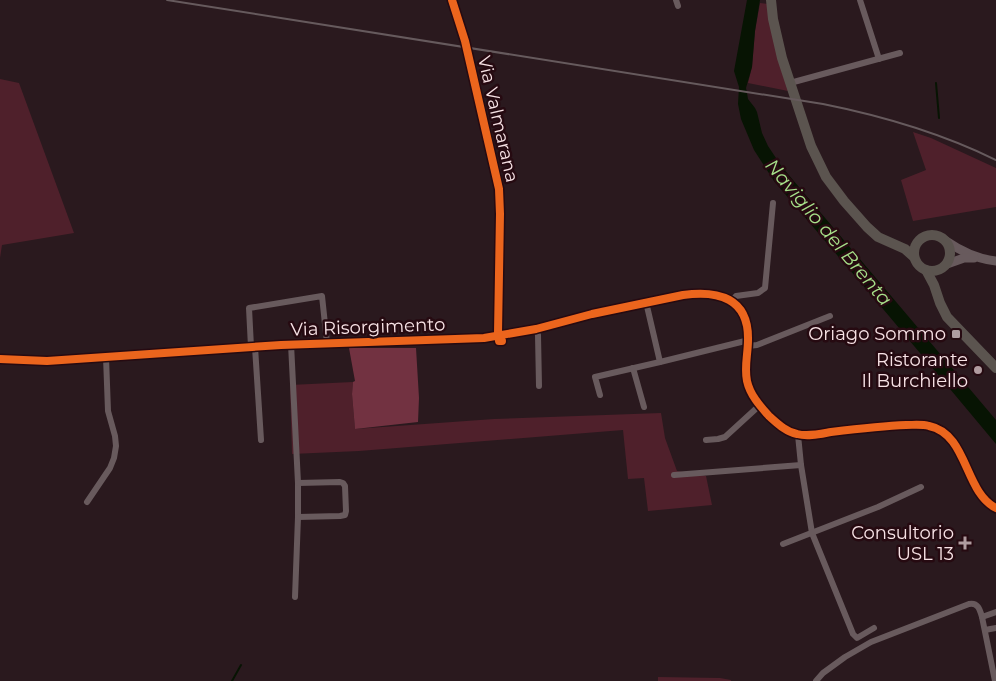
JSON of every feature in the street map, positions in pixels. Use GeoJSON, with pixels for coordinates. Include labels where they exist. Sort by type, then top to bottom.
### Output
{"type":"FeatureCollection","features":[{"type":"Feature","properties":{"kind":"main road"},"geometry":{"type":"LineString","coordinates":[[771,0],[782,58],[811,146],[826,177],[867,227],[878,237],[905,249],[914,257]]}},
{"type":"Feature","properties":{"kind":"main road"},"geometry":{"type":"LineString","coordinates":[[945,265],[935,271],[926,270],[917,264],[914,257],[914,248],[919,240],[933,234],[940,236],[950,248],[949,260],[945,265],[940,280],[942,294],[963,333]]}},
{"type":"Feature","properties":{"kind":"main road"},"geometry":{"type":"LineString","coordinates":[[891,242],[919,240]]}},
{"type":"Feature","properties":{"kind":"main road"},"geometry":{"type":"LineString","coordinates":[[926,270],[947,317],[996,368]]}},
{"type":"Feature","properties":{"kind":"street","name":"Via Valmarana"},"geometry":{"type":"LineString","coordinates":[[455,0],[499,189],[498,336]]}},
{"type":"Feature","properties":{"kind":"street"},"geometry":{"type":"LineString","coordinates":[[860,0],[879,59]]}},
{"type":"Feature","properties":{"kind":"street"},"geometry":{"type":"LineString","coordinates":[[790,83],[900,53]]}},
{"type":"Feature","properties":{"kind":"street"},"geometry":{"type":"LineString","coordinates":[[773,203],[765,288],[758,293],[736,296],[732,301],[743,313],[748,327],[746,372],[753,396],[776,423],[798,435],[893,426],[923,425],[935,428],[943,432],[952,442],[963,459],[980,494],[996,508]]}},
{"type":"Feature","properties":{"kind":"street"},"geometry":{"type":"LineString","coordinates":[[946,241],[963,251],[992,261]]}},
{"type":"Feature","properties":{"kind":"street"},"geometry":{"type":"LineString","coordinates":[[945,265],[964,258],[992,261]]}},
{"type":"Feature","properties":{"kind":"street","name":"Via Risorgimento"},"geometry":{"type":"LineString","coordinates":[[0,359],[47,361],[327,342],[475,338],[536,329],[592,314],[697,293],[719,295],[732,301]]}},
{"type":"Feature","properties":{"kind":"street","name":"Via Risorgimento"},"geometry":{"type":"LineString","coordinates":[[253,347],[249,308],[322,296],[327,342]]}},
{"type":"Feature","properties":{"kind":"street"},"geometry":{"type":"LineString","coordinates":[[646,302],[660,362]]}},
{"type":"Feature","properties":{"kind":"street"},"geometry":{"type":"LineString","coordinates":[[600,395],[595,377],[745,341],[748,344],[757,345],[830,316]]}},
{"type":"Feature","properties":{"kind":"street"},"geometry":{"type":"LineString","coordinates":[[536,329],[538,335],[539,386]]}},
{"type":"Feature","properties":{"kind":"street"},"geometry":{"type":"LineString","coordinates":[[292,344],[298,483],[295,598]]}},
{"type":"Feature","properties":{"kind":"street"},"geometry":{"type":"LineString","coordinates":[[253,347],[261,440]]}},
{"type":"Feature","properties":{"kind":"street"},"geometry":{"type":"LineString","coordinates":[[87,502],[110,468],[116,446],[116,436],[108,411],[106,357]]}},
{"type":"Feature","properties":{"kind":"street"},"geometry":{"type":"LineString","coordinates":[[633,368],[644,407]]}},
{"type":"Feature","properties":{"kind":"street"},"geometry":{"type":"LineString","coordinates":[[706,440],[725,437],[760,405]]}},
{"type":"Feature","properties":{"kind":"street"},"geometry":{"type":"LineString","coordinates":[[798,435],[812,533],[853,634],[857,638],[874,628]]}},
{"type":"Feature","properties":{"kind":"street"},"geometry":{"type":"LineString","coordinates":[[674,475],[801,465]]}},
{"type":"Feature","properties":{"kind":"street"},"geometry":{"type":"LineString","coordinates":[[298,483],[343,483],[345,486],[346,512],[345,515],[340,516],[298,518]]}},
{"type":"Feature","properties":{"kind":"street"},"geometry":{"type":"LineString","coordinates":[[783,544],[878,507],[921,487]]}},
{"type":"Feature","properties":{"kind":"street"},"geometry":{"type":"LineString","coordinates":[[816,681],[823,673],[845,657],[871,642],[969,604],[975,604],[982,617],[995,681]]}},
{"type":"Feature","properties":{"kind":"street"},"geometry":{"type":"LineString","coordinates":[[982,617],[996,612]]}},
{"type":"Feature","properties":{"kind":"street"},"geometry":{"type":"LineString","coordinates":[[985,630],[996,628]]}},
{"type":"Feature","properties":{"kind":"shaded area"},"geometry":{"type":"Polygon","coordinates":[[[760,3],[768,4],[788,91],[748,83],[752,67],[760,3]]]}},
{"type":"Feature","properties":{"kind":"shaded area"},"geometry":{"type":"Polygon","coordinates":[[[0,79],[19,83],[74,233],[2,245],[0,258],[0,79]]]}},
{"type":"Feature","properties":{"kind":"shaded area"},"geometry":{"type":"Polygon","coordinates":[[[913,132],[931,138],[996,168],[996,207],[913,221],[901,180],[926,170],[913,132]]]}},
{"type":"Feature","properties":{"kind":"shaded area"},"geometry":{"type":"Polygon","coordinates":[[[349,348],[416,348],[419,398],[418,422],[355,429],[352,394],[353,382],[355,381],[349,348]]]}},
{"type":"Feature","properties":{"kind":"shaded area"},"geometry":{"type":"Polygon","coordinates":[[[353,382],[352,394],[355,429],[494,419],[661,413],[665,438],[677,471],[706,476],[712,505],[648,511],[644,478],[628,479],[623,430],[359,451],[292,454],[290,385],[353,382]]]}},
{"type":"Feature","properties":{"kind":"shaded area"},"geometry":{"type":"Polygon","coordinates":[[[658,677],[720,678],[731,681],[658,681],[658,677]]]}},
{"type":"Feature","properties":{"kind":"water","name":"Naviglio del Brenta"},"geometry":{"type":"Polygon","coordinates":[[[747,0],[760,0],[752,67],[746,88],[748,99],[757,112],[762,133],[768,146],[782,167],[996,420],[996,444],[774,181],[754,150],[741,119],[738,104],[739,87],[734,71],[747,0]]]}},
{"type":"Feature","properties":{"kind":"waterway"},"geometry":{"type":"LineString","coordinates":[[936,83],[939,118]]}},
{"type":"Feature","properties":{"kind":"waterway"},"geometry":{"type":"LineString","coordinates":[[232,681],[241,665]]}},
{"type":"Feature","properties":{"kind":"railway"},"geometry":{"type":"LineString","coordinates":[[167,0],[823,104],[911,126],[996,160]]}},
{"type":"Feature","properties":{"kind":"cycle path"},"geometry":{"type":"LineString","coordinates":[[452,0],[465,41],[499,189],[498,333],[499,341],[502,341]]}},
{"type":"Feature","properties":{"kind":"cycle path"},"geometry":{"type":"LineString","coordinates":[[0,359],[47,361],[281,345],[484,338],[536,329],[592,314],[683,295],[708,294],[729,300],[737,306],[743,315],[747,326],[748,340],[746,371],[748,386],[762,408],[782,427],[793,433],[810,435],[887,426],[929,426],[942,431],[951,440],[959,451],[978,490],[996,508]]}},
{"type":"Feature","properties":{"kind":"place","name":"Oriago Sommo"},"geometry":{"type":"Point","coordinates":[956,334]}},
{"type":"Feature","properties":{"kind":"place","name":"Ristorante Il Burchiello"},"geometry":{"type":"Point","coordinates":[978,370]}},
{"type":"Feature","properties":{"kind":"place","name":"Consultorio USL 13"},"geometry":{"type":"Point","coordinates":[965,543]}}]}
